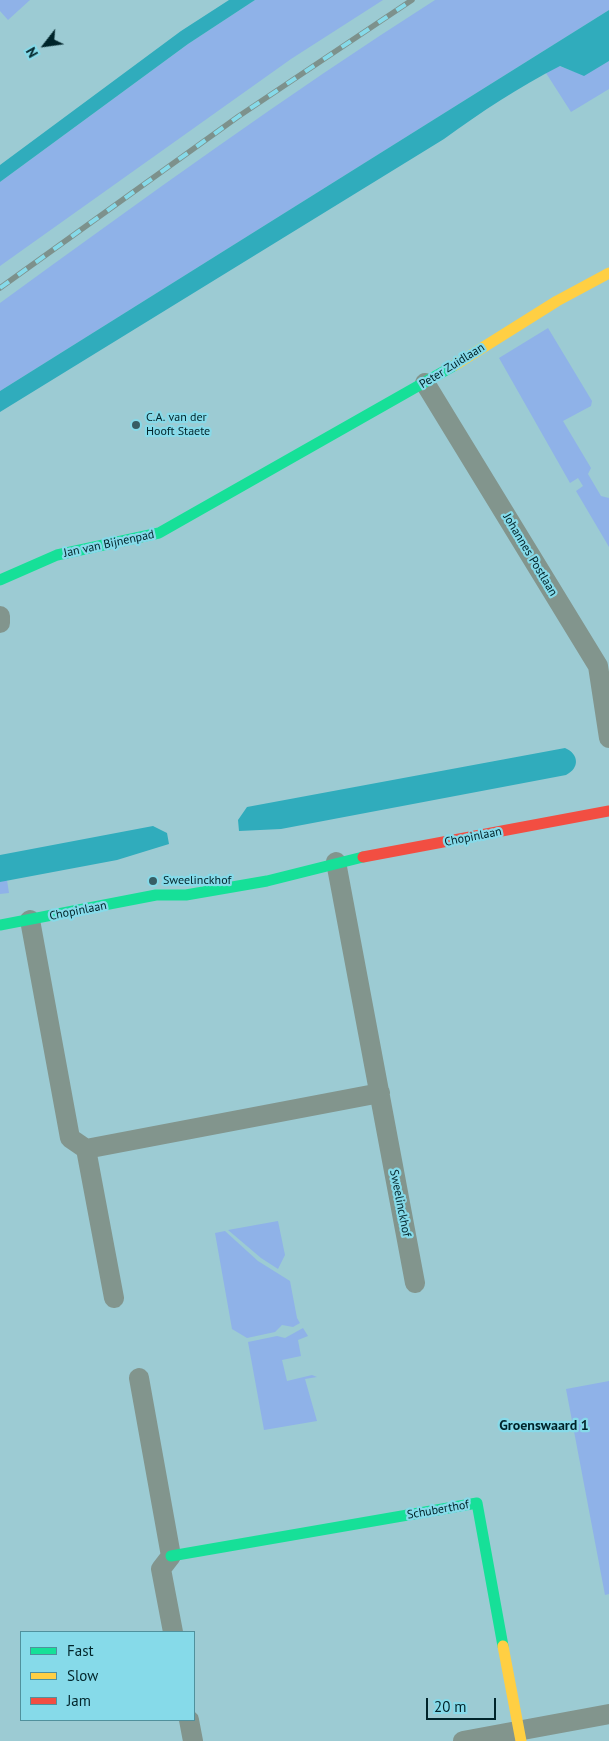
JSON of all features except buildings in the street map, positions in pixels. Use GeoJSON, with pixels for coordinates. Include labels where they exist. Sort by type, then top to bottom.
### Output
{"type":"FeatureCollection","features":[{"type":"Feature","properties":{"kind":"street","name":"Peter Zuidlaan"},"geometry":{"type":"LineString","coordinates":[[293,457],[425,382],[557,300],[609,272]]}},
{"type":"Feature","properties":{"kind":"street","name":"Johannes Postlaan"},"geometry":{"type":"LineString","coordinates":[[425,382],[603,663],[609,738]]}},
{"type":"Feature","properties":{"kind":"street","name":"Jan van Bijnenpad"},"geometry":{"type":"LineString","coordinates":[[0,580],[57,555],[159,534],[293,457]]}},
{"type":"Feature","properties":{"kind":"street"},"geometry":{"type":"LineString","coordinates":[[0,616],[0,623]]}},
{"type":"Feature","properties":{"kind":"street","name":"Chopinlaan"},"geometry":{"type":"LineString","coordinates":[[0,925],[156,895],[186,895],[259,882],[336,862],[609,811]]}},
{"type":"Feature","properties":{"kind":"street","name":"Chopinlaan"},"geometry":{"type":"LineString","coordinates":[[282,865],[336,862]]}},
{"type":"Feature","properties":{"kind":"street","name":"Sweelinckhof"},"geometry":{"type":"LineString","coordinates":[[336,862],[415,1283]]}},
{"type":"Feature","properties":{"kind":"street","name":"Chopinlaan"},"geometry":{"type":"LineString","coordinates":[[156,895],[183,881]]}},
{"type":"Feature","properties":{"kind":"street"},"geometry":{"type":"LineString","coordinates":[[30,920],[70,1138],[86,1149],[114,1298]]}},
{"type":"Feature","properties":{"kind":"street"},"geometry":{"type":"LineString","coordinates":[[86,1149],[380,1093]]}},
{"type":"Feature","properties":{"kind":"street"},"geometry":{"type":"LineString","coordinates":[[139,1378],[171,1556],[161,1569],[173,1631]]}},
{"type":"Feature","properties":{"kind":"street","name":"Schuberthof"},"geometry":{"type":"LineString","coordinates":[[171,1556],[477,1503],[520,1736]]}},
{"type":"Feature","properties":{"kind":"street"},"geometry":{"type":"LineString","coordinates":[[463,1741],[520,1736],[609,1714]]}},
{"type":"Feature","properties":{"kind":"street"},"geometry":{"type":"LineString","coordinates":[[189,1721],[193,1741]]}},
{"type":"Feature","properties":{"kind":"shaded area"},"geometry":{"type":"Polygon","coordinates":[[[0,0],[30,0],[8,20],[0,11],[0,0]]]}},
{"type":"Feature","properties":{"kind":"shaded area"},"geometry":{"type":"Polygon","coordinates":[[[229,0],[255,0],[188,44],[0,182],[0,165],[181,31],[229,0]]]}},
{"type":"Feature","properties":{"kind":"shaded area"},"geometry":{"type":"Polygon","coordinates":[[[255,0],[383,0],[291,59],[0,266],[0,182],[188,44],[255,0]]]}},
{"type":"Feature","properties":{"kind":"shaded area"},"geometry":{"type":"Polygon","coordinates":[[[435,0],[609,0],[609,10],[0,391],[0,303],[161,186],[270,110],[435,0]]]}},
{"type":"Feature","properties":{"kind":"shaded area"},"geometry":{"type":"Polygon","coordinates":[[[609,10],[609,61],[584,76],[560,66],[530,82],[444,139],[0,412],[0,391],[609,10]]]}},
{"type":"Feature","properties":{"kind":"shaded area"},"geometry":{"type":"Polygon","coordinates":[[[609,61],[609,89],[571,112],[546,73],[559,66],[584,75],[609,61]]]}},
{"type":"Feature","properties":{"kind":"shaded area"},"geometry":{"type":"Polygon","coordinates":[[[548,328],[592,401],[591,406],[563,421],[591,468],[588,474],[601,496],[609,498],[609,547],[576,491],[583,486],[578,478],[570,483],[499,358],[548,328]]]}},
{"type":"Feature","properties":{"kind":"shaded area"},"geometry":{"type":"Polygon","coordinates":[[[565,748],[573,754],[576,761],[574,769],[566,775],[281,829],[239,831],[238,820],[247,807],[565,748]]]}},
{"type":"Feature","properties":{"kind":"shaded area"},"geometry":{"type":"Polygon","coordinates":[[[153,826],[167,833],[169,844],[117,860],[0,882],[0,855],[153,826]]]}},
{"type":"Feature","properties":{"kind":"shaded area"},"geometry":{"type":"Polygon","coordinates":[[[7,880],[9,893],[0,894],[0,882],[7,880]]]}},
{"type":"Feature","properties":{"kind":"shaded area"},"geometry":{"type":"Polygon","coordinates":[[[278,1221],[285,1255],[278,1269],[261,1258],[228,1230],[278,1221]]]}},
{"type":"Feature","properties":{"kind":"shaded area"},"geometry":{"type":"Polygon","coordinates":[[[225,1231],[258,1261],[290,1281],[297,1318],[300,1323],[293,1327],[282,1325],[275,1332],[247,1338],[232,1329],[215,1233],[225,1231]]]}},
{"type":"Feature","properties":{"kind":"shaded area"},"geometry":{"type":"Polygon","coordinates":[[[303,1328],[308,1336],[298,1340],[301,1356],[282,1360],[287,1381],[312,1375],[317,1377],[305,1379],[317,1421],[264,1430],[248,1342],[277,1336],[285,1338],[303,1328]]]}},
{"type":"Feature","properties":{"kind":"shaded area"},"geometry":{"type":"Polygon","coordinates":[[[609,1381],[609,1594],[605,1595],[566,1389],[609,1381]]]}},
{"type":"Feature","properties":{"kind":"railway"},"geometry":{"type":"LineString","coordinates":[[0,288],[239,116],[412,0]]}},
{"type":"Feature","properties":{"kind":"traffic: fast"},"geometry":{"type":"LineString","coordinates":[[0,580],[57,555],[159,533],[455,365]]}},
{"type":"Feature","properties":{"kind":"traffic: fast"},"geometry":{"type":"LineString","coordinates":[[0,925],[156,895],[186,895],[267,881],[363,857]]}},
{"type":"Feature","properties":{"kind":"traffic: fast"},"geometry":{"type":"LineString","coordinates":[[171,1556],[477,1503],[503,1646]]}},
{"type":"Feature","properties":{"kind":"traffic: slow"},"geometry":{"type":"LineString","coordinates":[[455,365],[557,301],[609,273]]}},
{"type":"Feature","properties":{"kind":"traffic: slow"},"geometry":{"type":"LineString","coordinates":[[503,1646],[521,1741]]}},
{"type":"Feature","properties":{"kind":"traffic: jam"},"geometry":{"type":"LineString","coordinates":[[363,857],[609,811]]}},
{"type":"Feature","properties":{"kind":"place","name":"C.A. van der Hooft Staete"},"geometry":{"type":"Point","coordinates":[136,425]}},
{"type":"Feature","properties":{"kind":"place","name":"Sweelinckhof"},"geometry":{"type":"Point","coordinates":[153,881]}},
{"type":"Feature","properties":{"kind":"district","name":"Groenswaard 1"},"geometry":{"type":"Point","coordinates":[544,1426]}}]}
